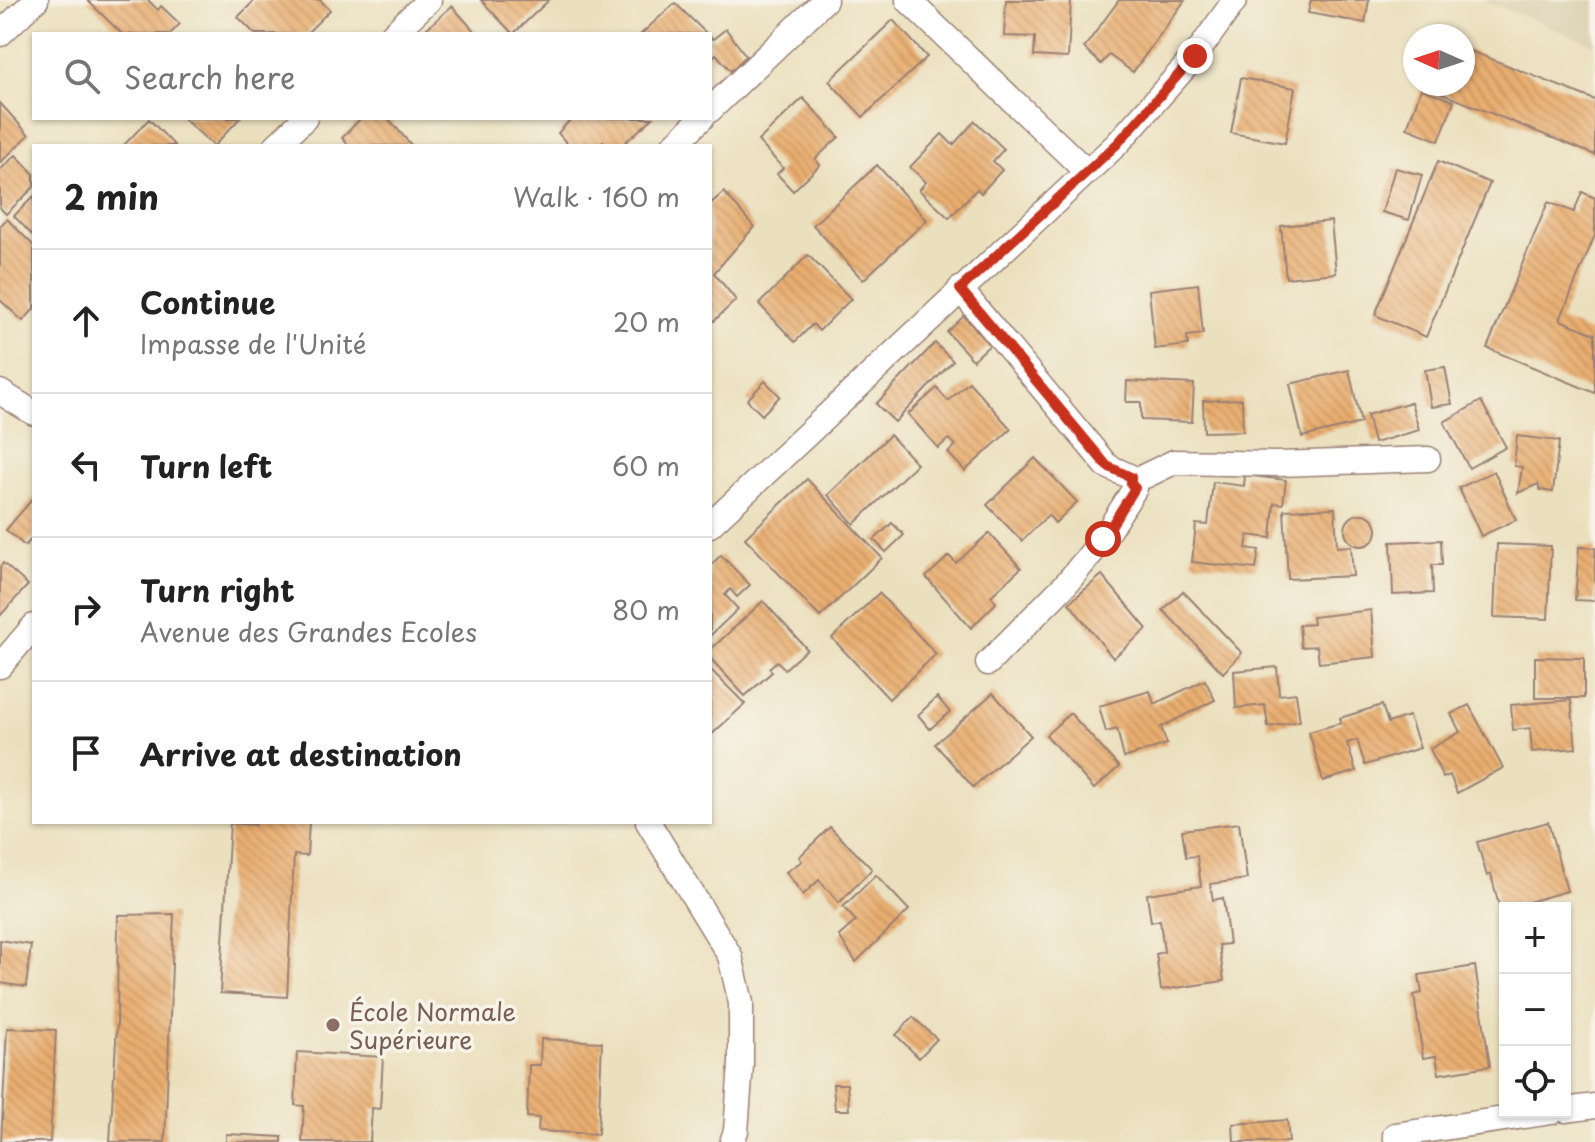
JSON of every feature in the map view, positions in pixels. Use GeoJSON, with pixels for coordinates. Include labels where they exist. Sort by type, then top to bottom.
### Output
{"type":"FeatureCollection","features":[{"type":"Feature","properties":{"kind":"street"},"geometry":{"type":"LineString","coordinates":[[0,34],[36,0]]}},
{"type":"Feature","properties":{"kind":"street"},"geometry":{"type":"LineString","coordinates":[[395,32],[429,0]]}},
{"type":"Feature","properties":{"kind":"street"},"geometry":{"type":"LineString","coordinates":[[712,108],[825,0]]}},
{"type":"Feature","properties":{"kind":"street"},"geometry":{"type":"LineString","coordinates":[[908,0],[1086,171]]}},
{"type":"Feature","properties":{"kind":"street"},"geometry":{"type":"LineString","coordinates":[[712,523],[1117,144],[1195,56],[1235,0]]}},
{"type":"Feature","properties":{"kind":"street"},"geometry":{"type":"LineString","coordinates":[[278,144],[303,120]]}},
{"type":"Feature","properties":{"kind":"street"},"geometry":{"type":"LineString","coordinates":[[675,144],[700,120]]}},
{"type":"Feature","properties":{"kind":"street"},"geometry":{"type":"LineString","coordinates":[[960,289],[1107,466],[1137,480]]}},
{"type":"Feature","properties":{"kind":"street"},"geometry":{"type":"LineString","coordinates":[[988,663],[1066,584],[1103,539],[1137,480],[1174,462],[1278,464],[1428,459]]}},
{"type":"Feature","properties":{"kind":"street"},"geometry":{"type":"LineString","coordinates":[[0,666],[32,628]]}},
{"type":"Feature","properties":{"kind":"street"},"geometry":{"type":"LineString","coordinates":[[649,824],[730,956],[741,1003],[741,1065],[736,1131],[732,1142]]}},
{"type":"Feature","properties":{"kind":"street"},"geometry":{"type":"LineString","coordinates":[[1571,1109],[1595,1106]]}},
{"type":"Feature","properties":{"kind":"street"},"geometry":{"type":"LineString","coordinates":[[1395,1135],[1511,1118]]}},
{"type":"Feature","properties":{"kind":"shaded area"},"geometry":{"type":"Polygon","coordinates":[[[1482,0],[1595,0],[1595,45],[1482,0]]]}},
{"type":"Feature","properties":{"kind":"building"},"geometry":{"type":"Polygon","coordinates":[[[87,0],[148,0],[158,10],[161,6],[180,24],[172,32],[120,32],[87,0]]]}},
{"type":"Feature","properties":{"kind":"building"},"geometry":{"type":"Polygon","coordinates":[[[255,0],[320,0],[330,10],[308,32],[253,32],[238,17],[255,0]]]}},
{"type":"Feature","properties":{"kind":"building"},"geometry":{"type":"Polygon","coordinates":[[[481,0],[549,0],[515,32],[511,32],[481,0]]]}},
{"type":"Feature","properties":{"kind":"building"},"geometry":{"type":"Polygon","coordinates":[[[1006,0],[1071,0],[1068,58],[1034,56],[1035,37],[1004,36],[1006,0]]]}},
{"type":"Feature","properties":{"kind":"building"},"geometry":{"type":"Polygon","coordinates":[[[1119,0],[1185,0],[1133,72],[1109,55],[1101,64],[1084,48],[1119,0]]]}},
{"type":"Feature","properties":{"kind":"building"},"geometry":{"type":"Polygon","coordinates":[[[1311,0],[1369,0],[1365,23],[1308,13],[1311,0]]]}},
{"type":"Feature","properties":{"kind":"building"},"geometry":{"type":"Polygon","coordinates":[[[675,3],[705,32],[643,32],[675,3]]]}},
{"type":"Feature","properties":{"kind":"building"},"geometry":{"type":"Polygon","coordinates":[[[452,6],[475,32],[423,32],[452,6]]]}},
{"type":"Feature","properties":{"kind":"building"},"geometry":{"type":"Polygon","coordinates":[[[893,20],[927,57],[863,117],[829,81],[893,20]]]}},
{"type":"Feature","properties":{"kind":"building"},"geometry":{"type":"Polygon","coordinates":[[[726,29],[746,56],[731,71],[716,54],[712,58],[713,39],[726,29]]]}},
{"type":"Feature","properties":{"kind":"building"},"geometry":{"type":"Polygon","coordinates":[[[1475,53],[1595,100],[1595,155],[1448,96],[1475,96],[1475,53]]]}},
{"type":"Feature","properties":{"kind":"building"},"geometry":{"type":"Polygon","coordinates":[[[1241,78],[1295,88],[1285,143],[1231,133],[1241,78]]]}},
{"type":"Feature","properties":{"kind":"building"},"geometry":{"type":"Polygon","coordinates":[[[1418,96],[1440,96],[1454,101],[1439,141],[1407,128],[1418,96]]]}},
{"type":"Feature","properties":{"kind":"building"},"geometry":{"type":"Polygon","coordinates":[[[803,98],[839,137],[815,159],[820,165],[793,191],[777,174],[783,168],[758,141],[803,98]]]}},
{"type":"Feature","properties":{"kind":"building"},"geometry":{"type":"Polygon","coordinates":[[[0,103],[29,135],[0,163],[0,103]]]}},
{"type":"Feature","properties":{"kind":"building"},"geometry":{"type":"Polygon","coordinates":[[[150,120],[173,144],[125,144],[150,120]]]}},
{"type":"Feature","properties":{"kind":"building"},"geometry":{"type":"Polygon","coordinates":[[[185,120],[238,120],[216,144],[212,144],[185,120]]]}},
{"type":"Feature","properties":{"kind":"building"},"geometry":{"type":"Polygon","coordinates":[[[359,120],[390,120],[410,144],[347,144],[342,138],[359,120]]]}},
{"type":"Feature","properties":{"kind":"building"},"geometry":{"type":"Polygon","coordinates":[[[570,120],[651,120],[623,144],[605,144],[603,141],[599,144],[567,144],[558,133],[570,120]]]}},
{"type":"Feature","properties":{"kind":"building"},"geometry":{"type":"Polygon","coordinates":[[[975,121],[1004,149],[993,161],[1002,170],[981,193],[977,189],[949,218],[919,190],[926,182],[910,167],[942,134],[953,145],[975,121]]]}},
{"type":"Feature","properties":{"kind":"building"},"geometry":{"type":"Polygon","coordinates":[[[16,155],[32,172],[32,189],[6,214],[0,208],[0,170],[16,155]]]}},
{"type":"Feature","properties":{"kind":"building"},"geometry":{"type":"Polygon","coordinates":[[[1438,161],[1490,183],[1426,337],[1375,315],[1438,161]]]}},
{"type":"Feature","properties":{"kind":"building"},"geometry":{"type":"Polygon","coordinates":[[[877,165],[927,220],[863,280],[813,225],[877,165]]]}},
{"type":"Feature","properties":{"kind":"building"},"geometry":{"type":"Polygon","coordinates":[[[1395,168],[1422,175],[1409,220],[1382,212],[1395,168]]]}},
{"type":"Feature","properties":{"kind":"building"},"geometry":{"type":"Polygon","coordinates":[[[724,192],[754,227],[714,273],[736,300],[714,321],[712,319],[712,202],[724,192]]]}},
{"type":"Feature","properties":{"kind":"building"},"geometry":{"type":"Polygon","coordinates":[[[1582,192],[1595,198],[1595,235],[1560,320],[1595,334],[1595,393],[1487,348],[1548,202],[1574,212],[1582,192]]]}},
{"type":"Feature","properties":{"kind":"building"},"geometry":{"type":"Polygon","coordinates":[[[32,198],[32,235],[14,216],[32,198]]]}},
{"type":"Feature","properties":{"kind":"building"},"geometry":{"type":"Polygon","coordinates":[[[7,219],[32,244],[32,311],[23,321],[0,300],[0,226],[7,219]]]}},
{"type":"Feature","properties":{"kind":"building"},"geometry":{"type":"Polygon","coordinates":[[[1331,221],[1336,273],[1286,278],[1281,226],[1331,221]]]}},
{"type":"Feature","properties":{"kind":"building"},"geometry":{"type":"Polygon","coordinates":[[[808,255],[851,299],[819,331],[813,324],[795,342],[759,304],[808,255]]]}},
{"type":"Feature","properties":{"kind":"building"},"geometry":{"type":"Polygon","coordinates":[[[1198,284],[1203,334],[1187,336],[1188,345],[1155,349],[1149,290],[1198,284]]]}},
{"type":"Feature","properties":{"kind":"building"},"geometry":{"type":"Polygon","coordinates":[[[964,316],[990,345],[973,360],[947,332],[964,316]]]}},
{"type":"Feature","properties":{"kind":"building"},"geometry":{"type":"Polygon","coordinates":[[[935,343],[953,361],[895,422],[876,404],[935,343]]]}},
{"type":"Feature","properties":{"kind":"building"},"geometry":{"type":"Polygon","coordinates":[[[1445,367],[1452,404],[1431,407],[1425,370],[1445,367]]]}},
{"type":"Feature","properties":{"kind":"building"},"geometry":{"type":"Polygon","coordinates":[[[1349,370],[1361,423],[1302,437],[1290,384],[1349,370]]]}},
{"type":"Feature","properties":{"kind":"building"},"geometry":{"type":"Polygon","coordinates":[[[765,381],[780,396],[762,415],[747,400],[765,381]]]}},
{"type":"Feature","properties":{"kind":"building"},"geometry":{"type":"Polygon","coordinates":[[[1127,381],[1194,384],[1192,422],[1141,420],[1141,402],[1126,402],[1127,381]]]}},
{"type":"Feature","properties":{"kind":"building"},"geometry":{"type":"Polygon","coordinates":[[[969,382],[1011,429],[965,471],[948,453],[956,445],[949,439],[938,448],[908,414],[937,388],[948,401],[969,382]]]}},
{"type":"Feature","properties":{"kind":"building"},"geometry":{"type":"Polygon","coordinates":[[[1242,399],[1243,431],[1204,432],[1203,401],[1242,399]]]}},
{"type":"Feature","properties":{"kind":"building"},"geometry":{"type":"Polygon","coordinates":[[[1481,401],[1506,447],[1469,468],[1444,422],[1481,401]]]}},
{"type":"Feature","properties":{"kind":"building"},"geometry":{"type":"Polygon","coordinates":[[[1411,402],[1419,430],[1374,443],[1367,415],[1411,402]]]}},
{"type":"Feature","properties":{"kind":"building"},"geometry":{"type":"Polygon","coordinates":[[[890,435],[917,464],[854,524],[828,495],[890,435]]]}},
{"type":"Feature","properties":{"kind":"building"},"geometry":{"type":"Polygon","coordinates":[[[1517,436],[1559,441],[1553,492],[1540,490],[1538,484],[1518,493],[1522,467],[1514,466],[1517,436]]]}},
{"type":"Feature","properties":{"kind":"building"},"geometry":{"type":"Polygon","coordinates":[[[1035,458],[1077,502],[1055,523],[1048,515],[1022,541],[987,505],[1035,458]]]}},
{"type":"Feature","properties":{"kind":"building"},"geometry":{"type":"Polygon","coordinates":[[[1494,471],[1516,520],[1481,536],[1459,488],[1494,471]]]}},
{"type":"Feature","properties":{"kind":"building"},"geometry":{"type":"Polygon","coordinates":[[[1245,475],[1286,480],[1283,504],[1274,503],[1271,538],[1248,535],[1246,548],[1259,550],[1256,569],[1192,562],[1196,524],[1208,525],[1213,482],[1244,486],[1245,475]]]}},
{"type":"Feature","properties":{"kind":"building"},"geometry":{"type":"Polygon","coordinates":[[[807,479],[882,558],[820,617],[745,538],[807,479]]]}},
{"type":"Feature","properties":{"kind":"building"},"geometry":{"type":"Polygon","coordinates":[[[32,499],[32,538],[25,546],[6,530],[32,499]]]}},
{"type":"Feature","properties":{"kind":"building"},"geometry":{"type":"Polygon","coordinates":[[[1335,508],[1337,547],[1351,546],[1353,576],[1288,579],[1284,510],[1335,508]]]}},
{"type":"Feature","properties":{"kind":"building"},"geometry":{"type":"Polygon","coordinates":[[[1361,514],[1372,519],[1377,530],[1372,541],[1361,546],[1350,541],[1345,530],[1350,519],[1361,514]]]}},
{"type":"Feature","properties":{"kind":"building"},"geometry":{"type":"Polygon","coordinates":[[[892,523],[904,535],[886,552],[874,540],[892,523]]]}},
{"type":"Feature","properties":{"kind":"building"},"geometry":{"type":"Polygon","coordinates":[[[989,533],[1021,568],[991,596],[996,603],[971,628],[926,577],[949,556],[956,563],[989,533]]]}},
{"type":"Feature","properties":{"kind":"building"},"geometry":{"type":"Polygon","coordinates":[[[1441,540],[1442,565],[1432,565],[1433,593],[1393,595],[1391,542],[1441,540]]]}},
{"type":"Feature","properties":{"kind":"building"},"geometry":{"type":"Polygon","coordinates":[[[1497,544],[1551,546],[1548,619],[1494,617],[1497,544]]]}},
{"type":"Feature","properties":{"kind":"building"},"geometry":{"type":"Polygon","coordinates":[[[1579,547],[1595,548],[1595,601],[1575,600],[1579,547]]]}},
{"type":"Feature","properties":{"kind":"building"},"geometry":{"type":"Polygon","coordinates":[[[721,555],[750,585],[737,597],[730,589],[725,595],[738,609],[712,634],[712,564],[721,555]]]}},
{"type":"Feature","properties":{"kind":"building"},"geometry":{"type":"Polygon","coordinates":[[[3,563],[28,585],[0,616],[0,567],[3,563]]]}},
{"type":"Feature","properties":{"kind":"building"},"geometry":{"type":"Polygon","coordinates":[[[1102,575],[1147,629],[1113,658],[1069,603],[1102,575]]]}},
{"type":"Feature","properties":{"kind":"building"},"geometry":{"type":"Polygon","coordinates":[[[1183,591],[1242,653],[1223,673],[1163,610],[1183,591]]]}},
{"type":"Feature","properties":{"kind":"building"},"geometry":{"type":"Polygon","coordinates":[[[879,593],[936,654],[889,699],[832,638],[879,593]]]}},
{"type":"Feature","properties":{"kind":"building"},"geometry":{"type":"Polygon","coordinates":[[[763,601],[807,649],[785,669],[777,661],[769,668],[772,672],[745,696],[712,660],[712,648],[763,601]]]}},
{"type":"Feature","properties":{"kind":"building"},"geometry":{"type":"Polygon","coordinates":[[[1371,610],[1375,657],[1319,663],[1317,646],[1301,647],[1299,625],[1313,624],[1312,617],[1371,610]]]}},
{"type":"Feature","properties":{"kind":"building"},"geometry":{"type":"Polygon","coordinates":[[[1535,657],[1584,658],[1584,698],[1535,698],[1535,657]]]}},
{"type":"Feature","properties":{"kind":"building"},"geometry":{"type":"Polygon","coordinates":[[[1277,667],[1279,695],[1296,693],[1300,721],[1268,727],[1265,705],[1236,708],[1234,671],[1277,667]]]}},
{"type":"Feature","properties":{"kind":"building"},"geometry":{"type":"Polygon","coordinates":[[[712,671],[745,704],[712,734],[712,671]]]}},
{"type":"Feature","properties":{"kind":"building"},"geometry":{"type":"Polygon","coordinates":[[[1205,680],[1215,700],[1161,727],[1167,744],[1124,758],[1117,729],[1106,732],[1099,706],[1150,691],[1154,704],[1205,680]]]}},
{"type":"Feature","properties":{"kind":"building"},"geometry":{"type":"Polygon","coordinates":[[[993,693],[1031,736],[973,787],[935,744],[993,693]]]}},
{"type":"Feature","properties":{"kind":"building"},"geometry":{"type":"Polygon","coordinates":[[[937,697],[950,712],[930,729],[918,715],[937,697]]]}},
{"type":"Feature","properties":{"kind":"building"},"geometry":{"type":"Polygon","coordinates":[[[1571,700],[1576,748],[1532,752],[1530,728],[1513,730],[1511,705],[1571,700]]]}},
{"type":"Feature","properties":{"kind":"building"},"geometry":{"type":"Polygon","coordinates":[[[1382,705],[1388,723],[1409,716],[1420,748],[1365,765],[1357,740],[1347,743],[1356,771],[1323,781],[1309,732],[1341,723],[1340,718],[1382,705]]]}},
{"type":"Feature","properties":{"kind":"building"},"geometry":{"type":"Polygon","coordinates":[[[1469,705],[1503,768],[1457,793],[1450,775],[1443,778],[1430,749],[1460,732],[1451,714],[1469,705]]]}},
{"type":"Feature","properties":{"kind":"building"},"geometry":{"type":"Polygon","coordinates":[[[1070,713],[1119,767],[1094,789],[1046,735],[1070,713]]]}},
{"type":"Feature","properties":{"kind":"building"},"geometry":{"type":"Polygon","coordinates":[[[1548,822],[1567,891],[1528,902],[1499,902],[1499,906],[1491,874],[1487,876],[1477,842],[1548,822]]]}},
{"type":"Feature","properties":{"kind":"building"},"geometry":{"type":"Polygon","coordinates":[[[1239,823],[1247,879],[1210,884],[1213,900],[1223,898],[1229,944],[1219,945],[1224,981],[1161,990],[1156,954],[1164,952],[1160,920],[1151,922],[1147,894],[1201,886],[1197,856],[1186,857],[1182,830],[1239,823]]]}},
{"type":"Feature","properties":{"kind":"building"},"geometry":{"type":"Polygon","coordinates":[[[230,824],[309,824],[307,856],[294,855],[287,997],[220,993],[230,824]]]}},
{"type":"Feature","properties":{"kind":"building"},"geometry":{"type":"Polygon","coordinates":[[[830,827],[872,869],[839,903],[819,880],[803,895],[786,872],[802,861],[799,857],[830,827]]]}},
{"type":"Feature","properties":{"kind":"building"},"geometry":{"type":"Polygon","coordinates":[[[876,875],[909,910],[856,962],[839,936],[856,921],[843,907],[876,875]]]}},
{"type":"Feature","properties":{"kind":"building"},"geometry":{"type":"Polygon","coordinates":[[[174,914],[165,1142],[110,1142],[117,1024],[118,915],[174,914]]]}},
{"type":"Feature","properties":{"kind":"building"},"geometry":{"type":"Polygon","coordinates":[[[0,940],[31,945],[26,987],[0,983],[0,940]]]}},
{"type":"Feature","properties":{"kind":"building"},"geometry":{"type":"Polygon","coordinates":[[[1475,966],[1490,1066],[1439,1074],[1436,1056],[1423,1058],[1414,995],[1422,993],[1419,975],[1475,966]]]}},
{"type":"Feature","properties":{"kind":"building"},"geometry":{"type":"Polygon","coordinates":[[[913,1017],[937,1039],[919,1058],[896,1035],[913,1017]]]}},
{"type":"Feature","properties":{"kind":"building"},"geometry":{"type":"Polygon","coordinates":[[[7,1028],[56,1030],[50,1142],[1,1142],[7,1028]]]}},
{"type":"Feature","properties":{"kind":"building"},"geometry":{"type":"Polygon","coordinates":[[[541,1039],[602,1042],[598,1134],[538,1131],[539,1118],[527,1117],[529,1065],[540,1065],[541,1039]]]}},
{"type":"Feature","properties":{"kind":"building"},"geometry":{"type":"Polygon","coordinates":[[[297,1052],[383,1057],[380,1109],[372,1108],[370,1142],[302,1142],[304,1106],[295,1105],[297,1052]]]}},
{"type":"Feature","properties":{"kind":"building"},"geometry":{"type":"Polygon","coordinates":[[[833,1084],[847,1084],[849,1110],[835,1110],[833,1084]]]}},
{"type":"Feature","properties":{"kind":"building"},"geometry":{"type":"Polygon","coordinates":[[[1287,1120],[1289,1142],[1234,1142],[1233,1124],[1287,1120]]]}},
{"type":"Feature","properties":{"kind":"building"},"geometry":{"type":"Polygon","coordinates":[[[226,1134],[282,1137],[282,1142],[226,1142],[226,1134]]]}},
{"type":"Feature","properties":{"kind":"place","name":"École Normale Supérieure"},"geometry":{"type":"Point","coordinates":[333,1025]}},
{"type":"Feature","properties":{"kind":"route"},"geometry":{"type":"LineString","coordinates":[[1103,539],[1135,488],[1130,482],[1131,477],[1107,466],[960,289],[1117,144],[1195,56]]}}]}
